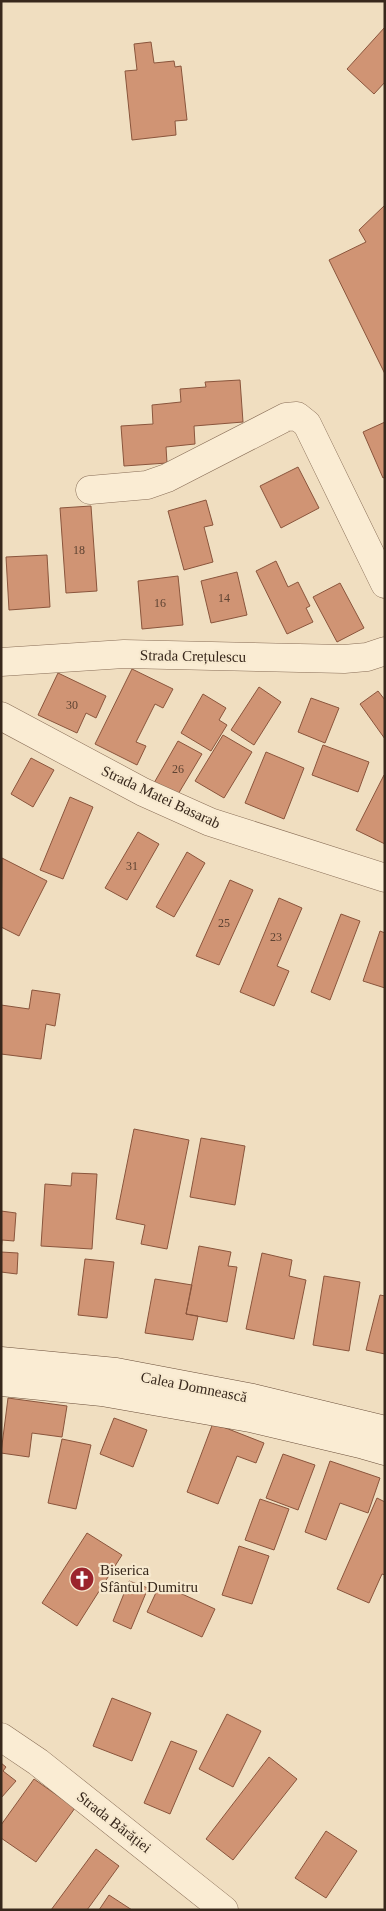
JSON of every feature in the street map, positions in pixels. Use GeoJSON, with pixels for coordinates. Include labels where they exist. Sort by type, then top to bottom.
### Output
{"type":"FeatureCollection","features":[{"type":"Feature","properties":{"kind":"street"},"geometry":{"type":"LineString","coordinates":[[90,490],[146,485],[167,478],[286,417],[297,416],[307,424],[385,584]]}},
{"type":"Feature","properties":{"kind":"street","name":"Strada Crețulescu"},"geometry":{"type":"LineString","coordinates":[[1,662],[124,654],[344,659],[367,657],[385,651]]}},
{"type":"Feature","properties":{"kind":"street","name":"Strada Matei Basarab"},"geometry":{"type":"LineString","coordinates":[[1,716],[143,792],[210,822],[385,878]]}},
{"type":"Feature","properties":{"kind":"street","name":"Calea Domnească"},"geometry":{"type":"LineString","coordinates":[[1,1361],[116,1372],[253,1398],[385,1430]]}},
{"type":"Feature","properties":{"kind":"street"},"geometry":{"type":"LineString","coordinates":[[1,1382],[102,1392],[250,1418],[385,1451]]}},
{"type":"Feature","properties":{"kind":"street","name":"Strada Bărăției"},"geometry":{"type":"LineString","coordinates":[[1,1737],[38,1762],[224,1910]]}},
{"type":"Feature","properties":{"kind":"building"},"geometry":{"type":"Polygon","coordinates":[[[385,27],[385,82],[374,94],[347,69],[385,27]]]}},
{"type":"Feature","properties":{"kind":"building"},"geometry":{"type":"Polygon","coordinates":[[[151,42],[154,63],[174,61],[175,67],[181,66],[187,120],[175,121],[176,135],[132,140],[125,71],[137,70],[134,44],[151,42]]]}},
{"type":"Feature","properties":{"kind":"building"},"geometry":{"type":"Polygon","coordinates":[[[385,205],[385,374],[329,260],[366,242],[359,230],[385,205]]]}},
{"type":"Feature","properties":{"kind":"building"},"geometry":{"type":"Polygon","coordinates":[[[240,380],[243,422],[194,426],[195,444],[166,447],[167,463],[124,466],[121,426],[153,424],[152,405],[181,402],[180,389],[206,387],[205,382],[240,380]]]}},
{"type":"Feature","properties":{"kind":"building"},"geometry":{"type":"Polygon","coordinates":[[[385,422],[385,477],[383,478],[363,432],[385,422]]]}},
{"type":"Feature","properties":{"kind":"building"},"geometry":{"type":"Polygon","coordinates":[[[298,467],[319,508],[281,528],[260,486],[298,467]]]}},
{"type":"Feature","properties":{"kind":"building"},"geometry":{"type":"Polygon","coordinates":[[[206,500],[213,525],[204,527],[213,562],[184,570],[168,511],[206,500]]]}},
{"type":"Feature","properties":{"kind":"building"},"geometry":{"type":"Polygon","coordinates":[[[91,506],[97,591],[66,593],[60,508],[91,506]]]}},
{"type":"Feature","properties":{"kind":"building"},"geometry":{"type":"Polygon","coordinates":[[[47,555],[50,607],[9,610],[6,557],[47,555]]]}},
{"type":"Feature","properties":{"kind":"building"},"geometry":{"type":"Polygon","coordinates":[[[276,561],[288,587],[298,582],[310,606],[306,608],[313,622],[287,634],[256,571],[276,561]]]}},
{"type":"Feature","properties":{"kind":"building"},"geometry":{"type":"Polygon","coordinates":[[[237,572],[247,615],[211,623],[201,581],[237,572]]]}},
{"type":"Feature","properties":{"kind":"building"},"geometry":{"type":"Polygon","coordinates":[[[178,576],[183,625],[142,629],[138,581],[178,576]]]}},
{"type":"Feature","properties":{"kind":"building"},"geometry":{"type":"Polygon","coordinates":[[[340,583],[364,628],[337,642],[313,597],[340,583]]]}},
{"type":"Feature","properties":{"kind":"building"},"geometry":{"type":"Polygon","coordinates":[[[132,669],[173,689],[163,708],[155,704],[136,742],[146,746],[137,765],[95,744],[132,669]]]}},
{"type":"Feature","properties":{"kind":"building"},"geometry":{"type":"Polygon","coordinates":[[[58,673],[106,696],[96,718],[86,713],[77,733],[38,715],[58,673]]]}},
{"type":"Feature","properties":{"kind":"building"},"geometry":{"type":"Polygon","coordinates":[[[259,687],[281,702],[254,745],[231,730],[259,687]]]}},
{"type":"Feature","properties":{"kind":"building"},"geometry":{"type":"Polygon","coordinates":[[[378,691],[385,700],[385,739],[360,704],[378,691]]]}},
{"type":"Feature","properties":{"kind":"building"},"geometry":{"type":"Polygon","coordinates":[[[203,694],[226,708],[219,720],[227,725],[211,751],[181,733],[203,694]]]}},
{"type":"Feature","properties":{"kind":"building"},"geometry":{"type":"Polygon","coordinates":[[[311,698],[339,708],[325,743],[298,732],[311,698]]]}},
{"type":"Feature","properties":{"kind":"building"},"geometry":{"type":"Polygon","coordinates":[[[223,735],[252,752],[224,798],[195,781],[223,735]]]}},
{"type":"Feature","properties":{"kind":"building"},"geometry":{"type":"Polygon","coordinates":[[[178,741],[202,754],[177,796],[154,783],[178,741]]]}},
{"type":"Feature","properties":{"kind":"building"},"geometry":{"type":"Polygon","coordinates":[[[323,745],[369,762],[358,792],[312,775],[323,745]]]}},
{"type":"Feature","properties":{"kind":"building"},"geometry":{"type":"Polygon","coordinates":[[[266,752],[304,768],[284,819],[245,803],[266,752]]]}},
{"type":"Feature","properties":{"kind":"building"},"geometry":{"type":"Polygon","coordinates":[[[31,758],[54,770],[33,807],[11,794],[31,758]]]}},
{"type":"Feature","properties":{"kind":"building"},"geometry":{"type":"Polygon","coordinates":[[[385,775],[385,844],[356,830],[385,775]]]}},
{"type":"Feature","properties":{"kind":"building"},"geometry":{"type":"Polygon","coordinates":[[[70,797],[93,807],[63,879],[40,870],[70,797]]]}},
{"type":"Feature","properties":{"kind":"building"},"geometry":{"type":"Polygon","coordinates":[[[138,832],[159,844],[127,900],[105,888],[138,832]]]}},
{"type":"Feature","properties":{"kind":"building"},"geometry":{"type":"Polygon","coordinates":[[[187,852],[205,863],[174,917],[156,907],[187,852]]]}},
{"type":"Feature","properties":{"kind":"building"},"geometry":{"type":"Polygon","coordinates":[[[2,858],[47,881],[19,936],[1,927],[2,858]]]}},
{"type":"Feature","properties":{"kind":"building"},"geometry":{"type":"Polygon","coordinates":[[[230,880],[253,890],[219,965],[196,956],[230,880]]]}},
{"type":"Feature","properties":{"kind":"building"},"geometry":{"type":"Polygon","coordinates":[[[279,898],[302,908],[277,966],[289,971],[274,1006],[240,992],[279,898]]]}},
{"type":"Feature","properties":{"kind":"building"},"geometry":{"type":"Polygon","coordinates":[[[341,914],[360,921],[330,1000],[311,992],[341,914]]]}},
{"type":"Feature","properties":{"kind":"building"},"geometry":{"type":"Polygon","coordinates":[[[380,931],[385,933],[385,988],[363,981],[380,931]]]}},
{"type":"Feature","properties":{"kind":"building"},"geometry":{"type":"Polygon","coordinates":[[[32,990],[60,994],[55,1026],[46,1024],[41,1059],[1,1054],[1,1005],[29,1009],[32,990]]]}},
{"type":"Feature","properties":{"kind":"building"},"geometry":{"type":"Polygon","coordinates":[[[134,1129],[189,1140],[167,1249],[141,1244],[145,1225],[116,1219],[134,1129]]]}},
{"type":"Feature","properties":{"kind":"building"},"geometry":{"type":"Polygon","coordinates":[[[201,1138],[245,1146],[235,1205],[190,1197],[201,1138]]]}},
{"type":"Feature","properties":{"kind":"building"},"geometry":{"type":"Polygon","coordinates":[[[72,1173],[97,1174],[92,1249],[41,1246],[45,1184],[71,1186],[72,1173]]]}},
{"type":"Feature","properties":{"kind":"building"},"geometry":{"type":"Polygon","coordinates":[[[1,1211],[16,1213],[14,1241],[2,1240],[1,1252],[1,1211]]]}},
{"type":"Feature","properties":{"kind":"building"},"geometry":{"type":"Polygon","coordinates":[[[199,1246],[231,1252],[228,1266],[237,1267],[227,1322],[186,1314],[199,1246]]]}},
{"type":"Feature","properties":{"kind":"building"},"geometry":{"type":"Polygon","coordinates":[[[1,1252],[18,1253],[17,1274],[1,1272],[1,1252]]]}},
{"type":"Feature","properties":{"kind":"building"},"geometry":{"type":"Polygon","coordinates":[[[262,1253],[292,1260],[289,1276],[306,1280],[294,1339],[246,1329],[262,1253]]]}},
{"type":"Feature","properties":{"kind":"building"},"geometry":{"type":"Polygon","coordinates":[[[85,1259],[114,1262],[107,1318],[78,1315],[85,1259]]]}},
{"type":"Feature","properties":{"kind":"building"},"geometry":{"type":"Polygon","coordinates":[[[324,1276],[360,1282],[349,1351],[313,1345],[324,1276]]]}},
{"type":"Feature","properties":{"kind":"building"},"geometry":{"type":"Polygon","coordinates":[[[155,1279],[192,1285],[186,1314],[198,1316],[193,1340],[145,1333],[155,1279]]]}},
{"type":"Feature","properties":{"kind":"building"},"geometry":{"type":"Polygon","coordinates":[[[380,1295],[385,1296],[385,1354],[366,1350],[380,1295]]]}},
{"type":"Feature","properties":{"kind":"building"},"geometry":{"type":"Polygon","coordinates":[[[8,1398],[67,1406],[62,1437],[32,1433],[29,1457],[1,1453],[8,1398]]]}},
{"type":"Feature","properties":{"kind":"building"},"geometry":{"type":"Polygon","coordinates":[[[114,1418],[147,1430],[133,1467],[100,1454],[114,1418]]]}},
{"type":"Feature","properties":{"kind":"building"},"geometry":{"type":"Polygon","coordinates":[[[213,1423],[264,1443],[256,1463],[237,1456],[218,1504],[187,1492],[213,1423]]]}},
{"type":"Feature","properties":{"kind":"building"},"geometry":{"type":"Polygon","coordinates":[[[62,1439],[91,1445],[76,1509],[48,1503],[62,1439]]]}},
{"type":"Feature","properties":{"kind":"building"},"geometry":{"type":"Polygon","coordinates":[[[283,1454],[315,1465],[298,1510],[266,1498],[283,1454]]]}},
{"type":"Feature","properties":{"kind":"building"},"geometry":{"type":"Polygon","coordinates":[[[330,1461],[380,1478],[368,1513],[340,1503],[326,1540],[305,1532],[330,1461]]]}},
{"type":"Feature","properties":{"kind":"building"},"geometry":{"type":"Polygon","coordinates":[[[377,1498],[385,1502],[385,1575],[382,1574],[369,1603],[337,1589],[377,1498]]]}},
{"type":"Feature","properties":{"kind":"building"},"geometry":{"type":"Polygon","coordinates":[[[260,1499],[289,1509],[274,1550],[245,1540],[260,1499]]]}},
{"type":"Feature","properties":{"kind":"building","name":"Biserica Sfântul Dumitru"},"geometry":{"type":"Polygon","coordinates":[[[87,1533],[122,1555],[77,1626],[42,1603],[87,1533]]]}},
{"type":"Feature","properties":{"kind":"building"},"geometry":{"type":"Polygon","coordinates":[[[239,1546],[269,1556],[252,1604],[222,1595],[239,1546]]]}},
{"type":"Feature","properties":{"kind":"building"},"geometry":{"type":"Polygon","coordinates":[[[129,1581],[148,1588],[131,1629],[113,1621],[129,1581]]]}},
{"type":"Feature","properties":{"kind":"building"},"geometry":{"type":"Polygon","coordinates":[[[160,1584],[215,1609],[202,1637],[147,1612],[160,1584]]]}},
{"type":"Feature","properties":{"kind":"building"},"geometry":{"type":"Polygon","coordinates":[[[112,1698],[151,1713],[132,1761],[93,1746],[112,1698]]]}},
{"type":"Feature","properties":{"kind":"building"},"geometry":{"type":"Polygon","coordinates":[[[227,1714],[261,1731],[233,1787],[199,1769],[227,1714]]]}},
{"type":"Feature","properties":{"kind":"building"},"geometry":{"type":"Polygon","coordinates":[[[171,1741],[197,1751],[170,1814],[144,1803],[171,1741]]]}},
{"type":"Feature","properties":{"kind":"building"},"geometry":{"type":"Polygon","coordinates":[[[269,1757],[297,1779],[233,1860],[206,1839],[269,1757]]]}},
{"type":"Feature","properties":{"kind":"building"},"geometry":{"type":"Polygon","coordinates":[[[1,1763],[6,1767],[3,1771],[16,1781],[1,1798],[1,1763]]]}},
{"type":"Feature","properties":{"kind":"building"},"geometry":{"type":"Polygon","coordinates":[[[34,1779],[75,1808],[36,1862],[1,1838],[1,1825],[34,1779]]]}},
{"type":"Feature","properties":{"kind":"building"},"geometry":{"type":"Polygon","coordinates":[[[326,1831],[357,1851],[326,1898],[295,1878],[326,1831]]]}},
{"type":"Feature","properties":{"kind":"building"},"geometry":{"type":"Polygon","coordinates":[[[96,1849],[119,1866],[87,1910],[51,1910],[96,1849]]]}},
{"type":"Feature","properties":{"kind":"building"},"geometry":{"type":"Polygon","coordinates":[[[109,1895],[132,1910],[99,1910],[109,1895]]]}},
{"type":"Feature","properties":{"kind":"place","name":"Biserica Sfântul Dumitru"},"geometry":{"type":"Point","coordinates":[82,1579]}}]}
